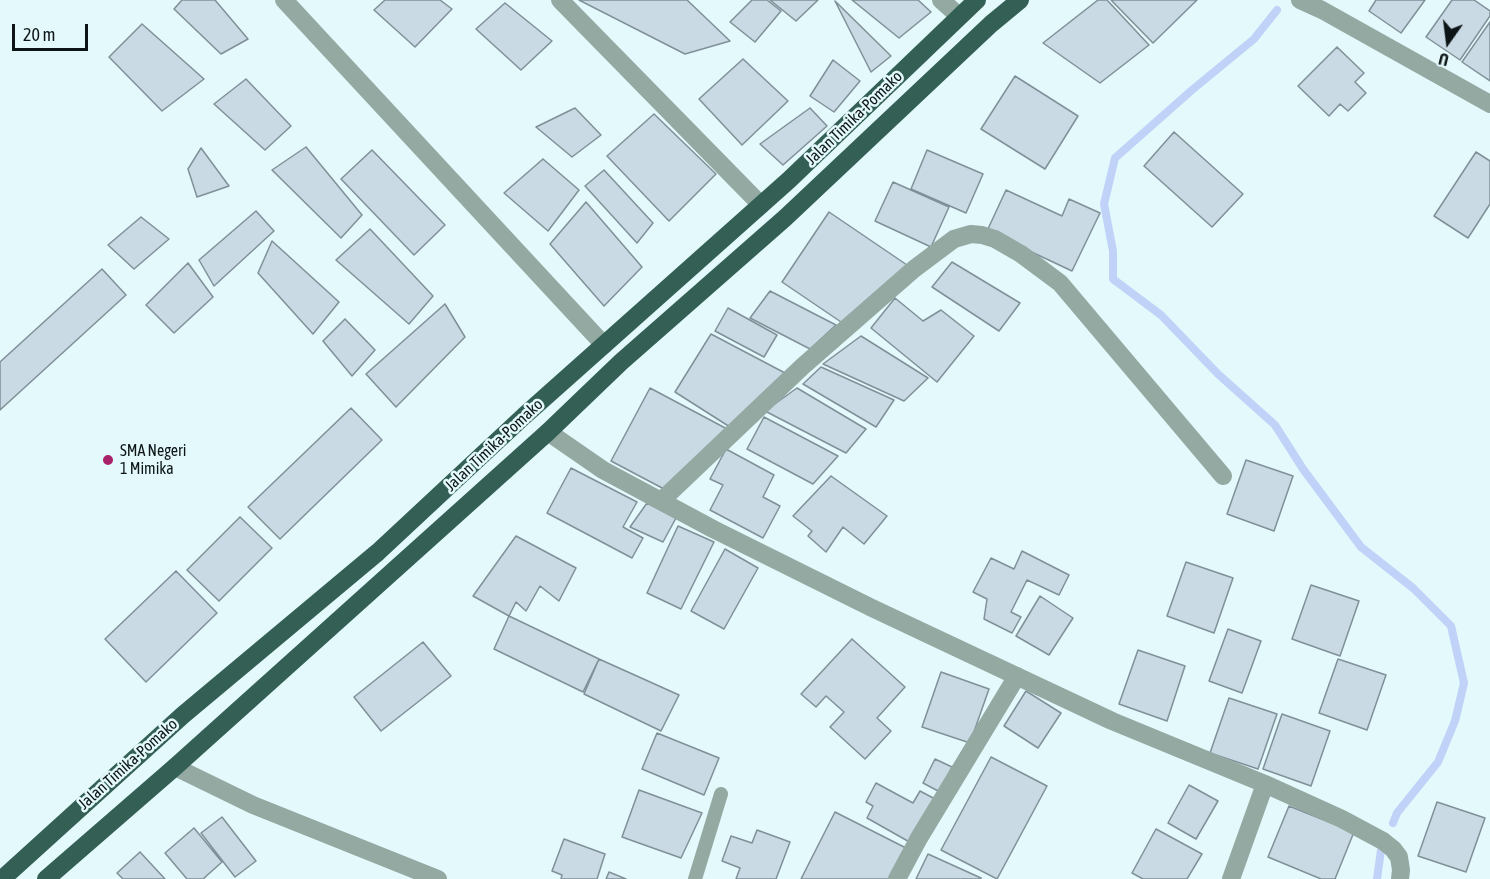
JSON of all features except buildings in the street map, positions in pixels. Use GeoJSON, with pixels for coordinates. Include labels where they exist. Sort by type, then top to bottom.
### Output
{"type":"FeatureCollection","features":[{"type":"Feature","properties":{"kind":"highway","name":"Jalan Timika-Pomako"},"geometry":{"type":"LineString","coordinates":[[2,879],[183,715],[378,552],[524,416],[761,205],[977,0]]}},
{"type":"Feature","properties":{"kind":"highway","name":"Jalan Timika-Pomako"},"geometry":{"type":"LineString","coordinates":[[46,879],[175,767],[548,432],[621,362],[784,218],[991,24],[1020,0]]}},
{"type":"Feature","properties":{"kind":"street"},"geometry":{"type":"LineString","coordinates":[[284,0],[604,345]]}},
{"type":"Feature","properties":{"kind":"street"},"geometry":{"type":"LineString","coordinates":[[560,0],[761,205]]}},
{"type":"Feature","properties":{"kind":"street"},"geometry":{"type":"LineString","coordinates":[[941,0],[959,16]]}},
{"type":"Feature","properties":{"kind":"street"},"geometry":{"type":"LineString","coordinates":[[1300,0],[1490,104]]}},
{"type":"Feature","properties":{"kind":"street"},"geometry":{"type":"LineString","coordinates":[[662,500],[803,366],[914,269],[954,239],[971,234],[995,239],[1021,254],[1060,283],[1223,476]]}},
{"type":"Feature","properties":{"kind":"street"},"geometry":{"type":"LineString","coordinates":[[548,432],[603,470],[713,529],[872,608],[1112,721],[1265,784],[1342,819],[1383,841],[1399,857],[1400,879]]}},
{"type":"Feature","properties":{"kind":"street"},"geometry":{"type":"LineString","coordinates":[[897,879],[1017,676]]}},
{"type":"Feature","properties":{"kind":"street"},"geometry":{"type":"LineString","coordinates":[[175,767],[253,805],[438,879]]}},
{"type":"Feature","properties":{"kind":"street"},"geometry":{"type":"LineString","coordinates":[[1231,879],[1265,784]]}},
{"type":"Feature","properties":{"kind":"lane"},"geometry":{"type":"LineString","coordinates":[[695,879],[721,794]]}},
{"type":"Feature","properties":{"kind":"waterway"},"geometry":{"type":"LineString","coordinates":[[1277,10],[1254,39],[1115,158],[1104,204],[1113,251],[1113,279],[1161,315],[1218,374],[1275,425],[1303,469],[1361,547],[1413,588],[1451,626],[1464,683],[1455,721],[1438,762],[1397,813],[1393,823]]}},
{"type":"Feature","properties":{"kind":"waterway"},"geometry":{"type":"LineString","coordinates":[[1377,879],[1381,850]]}},
{"type":"Feature","properties":{"kind":"place","name":"SMA Negeri 1 Mimika"},"geometry":{"type":"Point","coordinates":[108,460]}}]}
